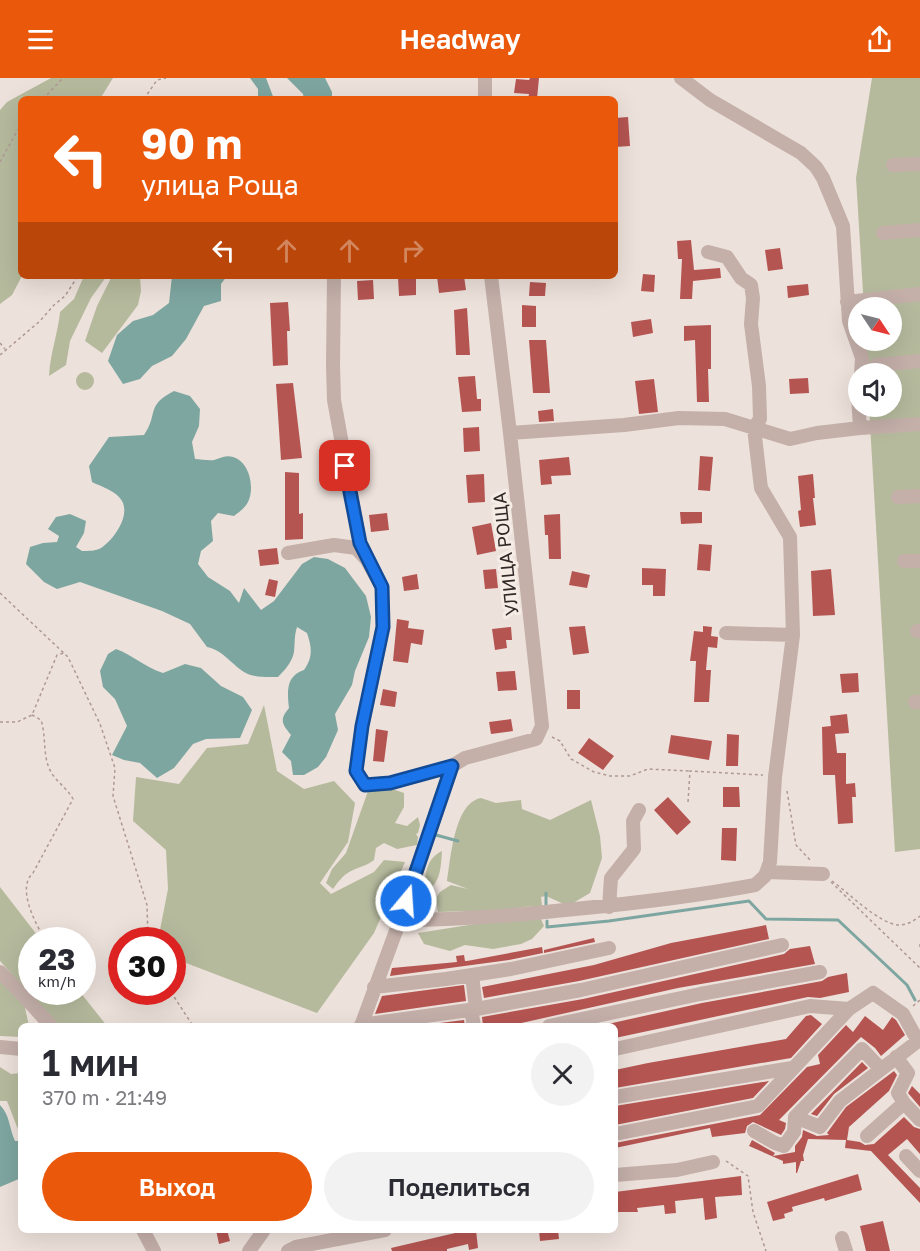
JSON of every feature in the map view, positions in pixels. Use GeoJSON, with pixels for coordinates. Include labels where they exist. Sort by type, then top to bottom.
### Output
{"type":"FeatureCollection","features":[{"type":"Feature","properties":{"kind":"street"},"geometry":{"type":"LineString","coordinates":[[485,78],[485,96]]}},
{"type":"Feature","properties":{"kind":"street"},"geometry":{"type":"LineString","coordinates":[[681,78],[710,100],[801,153],[816,167],[823,178],[843,226],[849,321],[862,363]]}},
{"type":"Feature","properties":{"kind":"street"},"geometry":{"type":"LineString","coordinates":[[893,165],[920,164]]}},
{"type":"Feature","properties":{"kind":"street"},"geometry":{"type":"LineString","coordinates":[[883,233],[920,230]]}},
{"type":"Feature","properties":{"kind":"street"},"geometry":{"type":"LineString","coordinates":[[400,920],[520,915],[609,907],[755,885],[767,872],[770,862],[776,775],[793,635],[790,537],[761,488],[754,428],[760,419],[759,386],[751,324],[753,298],[751,285],[741,278],[726,257],[708,252]]}},
{"type":"Feature","properties":{"kind":"street"},"geometry":{"type":"LineString","coordinates":[[334,279],[334,400],[360,543],[382,587],[383,627],[362,726],[356,771],[365,785],[390,783],[452,766],[465,758],[536,739],[539,733]]}},
{"type":"Feature","properties":{"kind":"street","name":"УЛИЦА РОЩА"},"geometry":{"type":"LineString","coordinates":[[491,279],[542,726],[539,733]]}},
{"type":"Feature","properties":{"kind":"street"},"geometry":{"type":"LineString","coordinates":[[847,302],[920,294]]}},
{"type":"Feature","properties":{"kind":"street"},"geometry":{"type":"LineString","coordinates":[[898,363],[920,361]]}},
{"type":"Feature","properties":{"kind":"street"},"geometry":{"type":"LineString","coordinates":[[859,417],[860,428]]}},
{"type":"Feature","properties":{"kind":"street"},"geometry":{"type":"LineString","coordinates":[[510,433],[624,425],[679,418],[725,419],[790,439],[860,428],[920,424]]}},
{"type":"Feature","properties":{"kind":"street"},"geometry":{"type":"LineString","coordinates":[[898,497],[920,496]]}},
{"type":"Feature","properties":{"kind":"street"},"geometry":{"type":"LineString","coordinates":[[288,553],[334,545],[356,548],[367,560]]}},
{"type":"Feature","properties":{"kind":"street"},"geometry":{"type":"LineString","coordinates":[[904,561],[920,561]]}},
{"type":"Feature","properties":{"kind":"street"},"geometry":{"type":"LineString","coordinates":[[726,633],[793,635]]}},
{"type":"Feature","properties":{"kind":"street"},"geometry":{"type":"LineString","coordinates":[[362,1023],[452,766]]}},
{"type":"Feature","properties":{"kind":"street"},"geometry":{"type":"LineString","coordinates":[[609,907],[611,878],[634,849],[633,821],[639,810]]}},
{"type":"Feature","properties":{"kind":"street"},"geometry":{"type":"LineString","coordinates":[[767,872],[824,875]]}},
{"type":"Feature","properties":{"kind":"street"},"geometry":{"type":"LineString","coordinates":[[381,1023],[581,990],[782,945]]}},
{"type":"Feature","properties":{"kind":"street"},"geometry":{"type":"LineString","coordinates":[[375,987],[511,969],[609,948]]}},
{"type":"Feature","properties":{"kind":"street"},"geometry":{"type":"LineString","coordinates":[[0,972],[48,1023]]}},
{"type":"Feature","properties":{"kind":"street"},"geometry":{"type":"LineString","coordinates":[[563,1023],[820,972]]}},
{"type":"Feature","properties":{"kind":"street"},"geometry":{"type":"LineString","coordinates":[[472,975],[474,1023]]}},
{"type":"Feature","properties":{"kind":"street"},"geometry":{"type":"LineString","coordinates":[[618,1133],[758,1106],[849,1009],[873,993],[903,1014],[918,1041],[840,1101],[820,1127],[795,1117]]}},
{"type":"Feature","properties":{"kind":"street"},"geometry":{"type":"LineString","coordinates":[[618,1048],[810,1006],[849,1009]]}},
{"type":"Feature","properties":{"kind":"street"},"geometry":{"type":"LineString","coordinates":[[0,1047],[18,1049]]}},
{"type":"Feature","properties":{"kind":"street"},"geometry":{"type":"LineString","coordinates":[[753,1131],[784,1146],[794,1132],[795,1117],[862,1049],[881,1069]]}},
{"type":"Feature","properties":{"kind":"street"},"geometry":{"type":"LineString","coordinates":[[896,1057],[908,1073],[898,1093],[920,1120]]}},
{"type":"Feature","properties":{"kind":"street"},"geometry":{"type":"LineString","coordinates":[[618,1097],[792,1068]]}},
{"type":"Feature","properties":{"kind":"street"},"geometry":{"type":"LineString","coordinates":[[867,1136],[904,1103]]}},
{"type":"Feature","properties":{"kind":"street"},"geometry":{"type":"LineString","coordinates":[[906,1156],[920,1171]]}},
{"type":"Feature","properties":{"kind":"street"},"geometry":{"type":"LineString","coordinates":[[618,1175],[677,1170],[713,1162]]}},
{"type":"Feature","properties":{"kind":"street"},"geometry":{"type":"LineString","coordinates":[[145,1233],[154,1251]]}},
{"type":"Feature","properties":{"kind":"street"},"geometry":{"type":"LineString","coordinates":[[249,1251],[262,1233]]}},
{"type":"Feature","properties":{"kind":"street"},"geometry":{"type":"LineString","coordinates":[[288,1251],[296,1247],[369,1233]]}},
{"type":"Feature","properties":{"kind":"path"},"geometry":{"type":"LineString","coordinates":[[46,96],[63,78]]}},
{"type":"Feature","properties":{"kind":"path"},"geometry":{"type":"LineString","coordinates":[[146,96],[157,80],[166,78]]}},
{"type":"Feature","properties":{"kind":"path"},"geometry":{"type":"LineString","coordinates":[[0,162],[18,129]]}},
{"type":"Feature","properties":{"kind":"path"},"geometry":{"type":"LineString","coordinates":[[0,355],[40,321],[65,296],[76,279]]}},
{"type":"Feature","properties":{"kind":"path"},"geometry":{"type":"LineString","coordinates":[[0,343],[5,349]]}},
{"type":"Feature","properties":{"kind":"path"},"geometry":{"type":"LineString","coordinates":[[0,593],[64,652],[81,680],[100,724],[114,768],[112,796],[147,905],[148,927]]}},
{"type":"Feature","properties":{"kind":"path"},"geometry":{"type":"LineString","coordinates":[[0,722],[17,722],[32,715],[57,655],[64,652]]}},
{"type":"Feature","properties":{"kind":"path"},"geometry":{"type":"LineString","coordinates":[[32,715],[40,720],[45,732],[48,765],[57,782],[69,792],[73,799],[33,873],[27,878],[24,888],[37,927]]}},
{"type":"Feature","properties":{"kind":"path"},"geometry":{"type":"LineString","coordinates":[[539,733],[560,741],[571,759],[594,772],[610,776],[630,776],[648,769],[776,775]]}},
{"type":"Feature","properties":{"kind":"path"},"geometry":{"type":"LineString","coordinates":[[688,802],[690,771]]}},
{"type":"Feature","properties":{"kind":"path"},"geometry":{"type":"LineString","coordinates":[[786,790],[796,845],[920,968]]}},
{"type":"Feature","properties":{"kind":"path"},"geometry":{"type":"LineString","coordinates":[[824,875],[883,921],[898,925],[911,923],[920,916]]}},
{"type":"Feature","properties":{"kind":"path"},"geometry":{"type":"LineString","coordinates":[[179,1005],[191,1023]]}},
{"type":"Feature","properties":{"kind":"path"},"geometry":{"type":"LineString","coordinates":[[713,1162],[726,1161],[748,1176],[753,1212],[766,1251]]}},
{"type":"Feature","properties":{"kind":"green space"},"geometry":{"type":"Polygon","coordinates":[[[51,78],[113,78],[102,96],[18,96],[51,78]]]}},
{"type":"Feature","properties":{"kind":"green space"},"geometry":{"type":"Polygon","coordinates":[[[872,78],[920,78],[920,849],[895,852],[870,417],[902,417],[902,363],[867,363],[867,351],[902,351],[902,297],[863,297],[856,178],[872,78]]]}},
{"type":"Feature","properties":{"kind":"green space"},"geometry":{"type":"Polygon","coordinates":[[[18,96],[18,279],[20,279],[12,295],[0,304],[0,110],[7,102],[18,96]]]}},
{"type":"Feature","properties":{"kind":"green space"},"geometry":{"type":"Polygon","coordinates":[[[83,279],[105,279],[91,298],[70,341],[66,365],[49,376],[60,312],[74,299],[83,279]]]}},
{"type":"Feature","properties":{"kind":"green space"},"geometry":{"type":"Polygon","coordinates":[[[110,279],[140,279],[141,291],[138,305],[102,353],[85,341],[97,306],[110,279]]]}},
{"type":"Feature","properties":{"kind":"green space"},"geometry":{"type":"Polygon","coordinates":[[[85,372],[91,375],[94,381],[91,387],[85,390],[79,387],[76,381],[79,375],[85,372]]]}},
{"type":"Feature","properties":{"kind":"green space"},"geometry":{"type":"Polygon","coordinates":[[[264,705],[277,771],[304,789],[334,781],[355,803],[348,842],[320,883],[331,894],[374,872],[384,860],[405,862],[374,933],[317,1013],[186,963],[186,927],[161,927],[168,889],[166,850],[133,821],[136,777],[179,784],[207,748],[248,744],[264,705]]]}},
{"type":"Feature","properties":{"kind":"green space"},"geometry":{"type":"Polygon","coordinates":[[[387,787],[404,793],[404,807],[395,823],[407,826],[418,817],[420,825],[416,834],[417,845],[397,849],[384,843],[376,848],[374,860],[348,873],[333,889],[326,883],[332,869],[346,853],[368,791],[387,787]]]}},
{"type":"Feature","properties":{"kind":"green space"},"geometry":{"type":"Polygon","coordinates":[[[481,798],[496,803],[521,800],[522,809],[550,820],[591,800],[600,836],[602,858],[590,893],[568,906],[546,896],[541,897],[542,906],[522,907],[489,914],[471,911],[438,912],[437,898],[442,890],[451,885],[468,889],[447,881],[452,846],[459,820],[465,810],[472,802],[481,798]]]}},
{"type":"Feature","properties":{"kind":"green space"},"geometry":{"type":"Polygon","coordinates":[[[442,851],[440,872],[436,882],[429,890],[424,888],[426,871],[430,862],[442,851]]]}},
{"type":"Feature","properties":{"kind":"green space"},"geometry":{"type":"Polygon","coordinates":[[[0,887],[31,927],[18,927],[18,981],[0,961],[0,887]]]}},
{"type":"Feature","properties":{"kind":"green space"},"geometry":{"type":"Polygon","coordinates":[[[541,919],[544,926],[532,939],[521,944],[493,949],[465,945],[450,951],[424,944],[418,933],[488,922],[541,919]]]}},
{"type":"Feature","properties":{"kind":"green space"},"geometry":{"type":"Polygon","coordinates":[[[0,979],[18,997],[18,1005],[24,1005],[28,1023],[18,1023],[18,1037],[0,1036],[0,979]]]}},
{"type":"Feature","properties":{"kind":"green space"},"geometry":{"type":"Polygon","coordinates":[[[39,1005],[90,1005],[105,1023],[55,1023],[39,1005]]]}},
{"type":"Feature","properties":{"kind":"green space"},"geometry":{"type":"Polygon","coordinates":[[[0,1067],[11,1074],[18,1073],[18,1129],[7,1101],[0,1101],[0,1067]]]}},
{"type":"Feature","properties":{"kind":"water"},"geometry":{"type":"Polygon","coordinates":[[[250,78],[266,78],[273,96],[258,96],[258,89],[250,78]]]}},
{"type":"Feature","properties":{"kind":"water"},"geometry":{"type":"Polygon","coordinates":[[[287,78],[325,78],[332,96],[303,96],[287,78]]]}},
{"type":"Feature","properties":{"kind":"water"},"geometry":{"type":"Polygon","coordinates":[[[172,279],[225,279],[221,284],[221,301],[204,306],[186,339],[172,356],[152,366],[140,379],[123,384],[108,361],[117,335],[133,321],[153,315],[169,303],[172,279]]]}},
{"type":"Feature","properties":{"kind":"water"},"geometry":{"type":"Polygon","coordinates":[[[174,391],[190,396],[200,409],[199,426],[192,442],[195,459],[212,460],[233,457],[244,464],[250,476],[250,496],[244,508],[234,516],[218,513],[211,521],[213,541],[201,551],[198,564],[208,577],[230,591],[239,603],[244,588],[261,610],[274,601],[302,564],[314,557],[328,559],[345,568],[366,596],[371,617],[369,637],[355,671],[352,685],[335,714],[338,730],[326,757],[318,767],[304,775],[293,775],[291,761],[282,752],[291,735],[283,722],[289,708],[289,685],[294,676],[304,670],[310,657],[311,648],[307,633],[297,627],[293,656],[278,677],[252,675],[244,672],[218,651],[207,647],[190,624],[162,611],[80,582],[57,589],[44,582],[26,564],[30,547],[57,542],[59,536],[48,529],[56,517],[70,514],[86,521],[84,533],[76,547],[82,551],[99,549],[110,540],[122,522],[123,503],[114,493],[92,482],[89,466],[109,437],[144,435],[159,401],[174,391]]]}},
{"type":"Feature","properties":{"kind":"water"},"geometry":{"type":"Polygon","coordinates":[[[116,649],[163,673],[185,664],[201,668],[221,686],[243,697],[252,710],[240,738],[206,739],[193,744],[174,768],[157,778],[140,763],[112,755],[127,726],[115,699],[103,687],[100,671],[108,654],[116,649]]]}},
{"type":"Feature","properties":{"kind":"water"},"geometry":{"type":"Polygon","coordinates":[[[0,1105],[8,1117],[15,1141],[18,1141],[18,1179],[0,1187],[0,1105]]]}},
{"type":"Feature","properties":{"kind":"building"},"geometry":{"type":"Polygon","coordinates":[[[539,78],[537,96],[514,93],[516,79],[539,78]]]}},
{"type":"Feature","properties":{"kind":"building"},"geometry":{"type":"Polygon","coordinates":[[[628,117],[630,146],[618,147],[618,118],[628,117]]]}},
{"type":"Feature","properties":{"kind":"building"},"geometry":{"type":"Polygon","coordinates":[[[691,240],[694,270],[720,268],[721,278],[693,281],[692,299],[680,299],[682,259],[678,259],[677,241],[691,240]]]}},
{"type":"Feature","properties":{"kind":"building"},"geometry":{"type":"Polygon","coordinates":[[[780,248],[783,269],[768,271],[765,250],[780,248]]]}},
{"type":"Feature","properties":{"kind":"building"},"geometry":{"type":"Polygon","coordinates":[[[643,274],[655,275],[654,292],[641,291],[643,274]]]}},
{"type":"Feature","properties":{"kind":"building"},"geometry":{"type":"Polygon","coordinates":[[[398,279],[416,279],[416,295],[399,296],[398,279]]]}},
{"type":"Feature","properties":{"kind":"building"},"geometry":{"type":"Polygon","coordinates":[[[437,279],[464,279],[466,290],[439,293],[437,279]]]}},
{"type":"Feature","properties":{"kind":"building"},"geometry":{"type":"Polygon","coordinates":[[[373,280],[374,299],[358,300],[357,281],[373,280]]]}},
{"type":"Feature","properties":{"kind":"building"},"geometry":{"type":"Polygon","coordinates":[[[530,282],[546,283],[545,296],[529,296],[530,282]]]}},
{"type":"Feature","properties":{"kind":"building"},"geometry":{"type":"Polygon","coordinates":[[[808,284],[809,295],[788,298],[787,286],[808,284]]]}},
{"type":"Feature","properties":{"kind":"building"},"geometry":{"type":"Polygon","coordinates":[[[288,302],[290,331],[287,331],[288,365],[273,366],[270,303],[288,302]]]}},
{"type":"Feature","properties":{"kind":"building"},"geometry":{"type":"Polygon","coordinates":[[[522,305],[536,306],[536,327],[522,327],[522,305]]]}},
{"type":"Feature","properties":{"kind":"building"},"geometry":{"type":"Polygon","coordinates":[[[467,308],[470,355],[456,355],[454,310],[467,308]]]}},
{"type":"Feature","properties":{"kind":"building"},"geometry":{"type":"Polygon","coordinates":[[[651,319],[653,333],[633,337],[631,322],[651,319]]]}},
{"type":"Feature","properties":{"kind":"building"},"geometry":{"type":"Polygon","coordinates":[[[711,325],[711,369],[708,369],[709,402],[697,402],[695,340],[684,341],[684,326],[711,325]]]}},
{"type":"Feature","properties":{"kind":"building"},"geometry":{"type":"Polygon","coordinates":[[[529,340],[546,340],[550,393],[533,393],[529,340]]]}},
{"type":"Feature","properties":{"kind":"building"},"geometry":{"type":"Polygon","coordinates":[[[475,376],[477,399],[481,399],[481,411],[462,412],[458,377],[475,376]]]}},
{"type":"Feature","properties":{"kind":"building"},"geometry":{"type":"Polygon","coordinates":[[[808,378],[809,393],[790,394],[789,379],[808,378]]]}},
{"type":"Feature","properties":{"kind":"building"},"geometry":{"type":"Polygon","coordinates":[[[654,379],[658,412],[639,414],[635,381],[654,379]]]}},
{"type":"Feature","properties":{"kind":"building"},"geometry":{"type":"Polygon","coordinates":[[[293,383],[302,458],[281,460],[276,384],[293,383]]]}},
{"type":"Feature","properties":{"kind":"building"},"geometry":{"type":"Polygon","coordinates":[[[553,409],[554,421],[539,422],[538,411],[553,409]]]}},
{"type":"Feature","properties":{"kind":"building"},"geometry":{"type":"Polygon","coordinates":[[[479,427],[480,451],[464,452],[463,428],[479,427]]]}},
{"type":"Feature","properties":{"kind":"building"},"geometry":{"type":"Polygon","coordinates":[[[700,456],[713,457],[710,491],[698,490],[700,456]]]}},
{"type":"Feature","properties":{"kind":"building"},"geometry":{"type":"Polygon","coordinates":[[[569,457],[571,475],[551,476],[552,484],[541,485],[539,460],[569,457]]]}},
{"type":"Feature","properties":{"kind":"building"},"geometry":{"type":"Polygon","coordinates":[[[285,472],[299,473],[299,514],[303,513],[303,539],[285,540],[285,472]]]}},
{"type":"Feature","properties":{"kind":"building"},"geometry":{"type":"Polygon","coordinates":[[[484,474],[485,502],[468,503],[466,475],[484,474]]]}},
{"type":"Feature","properties":{"kind":"building"},"geometry":{"type":"Polygon","coordinates":[[[813,474],[816,525],[800,527],[798,476],[813,474]]]}},
{"type":"Feature","properties":{"kind":"building"},"geometry":{"type":"Polygon","coordinates":[[[680,512],[702,512],[702,523],[681,524],[680,512]]]}},
{"type":"Feature","properties":{"kind":"building"},"geometry":{"type":"Polygon","coordinates":[[[387,513],[389,530],[371,532],[369,515],[387,513]]]}},
{"type":"Feature","properties":{"kind":"building"},"geometry":{"type":"Polygon","coordinates":[[[560,514],[561,559],[549,559],[544,515],[560,514]]]}},
{"type":"Feature","properties":{"kind":"building"},"geometry":{"type":"Polygon","coordinates":[[[491,523],[496,551],[477,555],[472,527],[491,523]]]}},
{"type":"Feature","properties":{"kind":"building"},"geometry":{"type":"Polygon","coordinates":[[[699,544],[712,545],[710,571],[697,570],[699,544]]]}},
{"type":"Feature","properties":{"kind":"building"},"geometry":{"type":"Polygon","coordinates":[[[277,548],[279,564],[260,566],[258,550],[277,548]]]}},
{"type":"Feature","properties":{"kind":"building"},"geometry":{"type":"Polygon","coordinates":[[[642,568],[666,569],[665,596],[653,596],[653,585],[642,585],[642,568]]]}},
{"type":"Feature","properties":{"kind":"building"},"geometry":{"type":"Polygon","coordinates":[[[496,569],[498,588],[485,589],[483,570],[496,569]]]}},
{"type":"Feature","properties":{"kind":"building"},"geometry":{"type":"Polygon","coordinates":[[[831,569],[835,615],[813,616],[811,571],[831,569]]]}},
{"type":"Feature","properties":{"kind":"building"},"geometry":{"type":"Polygon","coordinates":[[[572,571],[590,575],[587,588],[569,585],[572,571]]]}},
{"type":"Feature","properties":{"kind":"building"},"geometry":{"type":"Polygon","coordinates":[[[417,574],[419,589],[404,591],[402,577],[417,574]]]}},
{"type":"Feature","properties":{"kind":"building"},"geometry":{"type":"Polygon","coordinates":[[[269,579],[278,581],[275,597],[265,595],[269,579]]]}},
{"type":"Feature","properties":{"kind":"building"},"geometry":{"type":"Polygon","coordinates":[[[397,619],[409,621],[408,628],[424,630],[422,645],[411,643],[408,663],[393,661],[397,619]]]}},
{"type":"Feature","properties":{"kind":"building"},"geometry":{"type":"Polygon","coordinates":[[[585,626],[589,653],[573,655],[569,627],[585,626]]]}},
{"type":"Feature","properties":{"kind":"building"},"geometry":{"type":"Polygon","coordinates":[[[703,626],[712,627],[711,636],[718,637],[717,648],[708,647],[706,670],[711,670],[709,702],[694,702],[696,661],[690,661],[694,631],[703,632],[703,626]]]}},
{"type":"Feature","properties":{"kind":"building"},"geometry":{"type":"Polygon","coordinates":[[[511,627],[512,640],[506,640],[507,648],[495,650],[492,629],[511,627]]]}},
{"type":"Feature","properties":{"kind":"building"},"geometry":{"type":"Polygon","coordinates":[[[515,671],[517,690],[498,691],[496,672],[515,671]]]}},
{"type":"Feature","properties":{"kind":"building"},"geometry":{"type":"Polygon","coordinates":[[[858,673],[859,692],[842,693],[840,674],[858,673]]]}},
{"type":"Feature","properties":{"kind":"building"},"geometry":{"type":"Polygon","coordinates":[[[383,689],[397,692],[395,707],[380,705],[383,689]]]}},
{"type":"Feature","properties":{"kind":"building"},"geometry":{"type":"Polygon","coordinates":[[[567,690],[580,690],[580,709],[567,709],[567,690]]]}},
{"type":"Feature","properties":{"kind":"building"},"geometry":{"type":"Polygon","coordinates":[[[847,714],[849,733],[835,734],[837,753],[846,753],[846,784],[855,783],[856,797],[852,797],[853,823],[838,824],[835,775],[823,775],[822,727],[831,726],[830,716],[847,714]]]}},
{"type":"Feature","properties":{"kind":"building"},"geometry":{"type":"Polygon","coordinates":[[[511,719],[513,731],[491,734],[489,722],[511,719]]]}},
{"type":"Feature","properties":{"kind":"building"},"geometry":{"type":"Polygon","coordinates":[[[376,729],[388,731],[384,762],[373,761],[376,729]]]}},
{"type":"Feature","properties":{"kind":"building"},"geometry":{"type":"Polygon","coordinates":[[[727,734],[739,735],[738,766],[726,766],[727,734]]]}},
{"type":"Feature","properties":{"kind":"building"},"geometry":{"type":"Polygon","coordinates":[[[671,735],[712,741],[709,760],[668,753],[671,735]]]}},
{"type":"Feature","properties":{"kind":"building"},"geometry":{"type":"Polygon","coordinates":[[[589,738],[614,756],[603,770],[578,753],[589,738]]]}},
{"type":"Feature","properties":{"kind":"building"},"geometry":{"type":"Polygon","coordinates":[[[723,787],[739,787],[740,807],[723,807],[723,787]]]}},
{"type":"Feature","properties":{"kind":"building"},"geometry":{"type":"Polygon","coordinates":[[[668,797],[691,822],[677,835],[654,810],[668,797]]]}},
{"type":"Feature","properties":{"kind":"building"},"geometry":{"type":"Polygon","coordinates":[[[722,828],[737,828],[736,861],[721,860],[722,828]]]}},
{"type":"Feature","properties":{"kind":"building"},"geometry":{"type":"Polygon","coordinates":[[[766,925],[769,939],[579,981],[484,998],[482,987],[594,965],[671,943],[766,925]]]}},
{"type":"Feature","properties":{"kind":"building"},"geometry":{"type":"Polygon","coordinates":[[[594,938],[595,942],[544,953],[544,950],[594,938]]]}},
{"type":"Feature","properties":{"kind":"building"},"geometry":{"type":"Polygon","coordinates":[[[810,946],[815,964],[678,988],[521,1023],[483,1023],[482,1017],[583,999],[784,954],[790,949],[810,946]]]}},
{"type":"Feature","properties":{"kind":"building"},"geometry":{"type":"Polygon","coordinates":[[[542,947],[543,953],[509,960],[390,976],[392,968],[457,962],[456,956],[464,955],[467,961],[542,947]]]}},
{"type":"Feature","properties":{"kind":"building"},"geometry":{"type":"Polygon","coordinates":[[[847,973],[849,992],[820,998],[808,997],[618,1037],[618,1023],[612,1023],[702,1003],[822,981],[828,977],[847,973]]]}},
{"type":"Feature","properties":{"kind":"building"},"geometry":{"type":"Polygon","coordinates":[[[464,985],[466,1001],[375,1014],[382,996],[464,985]]]}},
{"type":"Feature","properties":{"kind":"building"},"geometry":{"type":"Polygon","coordinates":[[[811,1015],[822,1024],[791,1058],[618,1087],[618,1069],[786,1039],[806,1016],[811,1015]]]}},
{"type":"Feature","properties":{"kind":"building"},"geometry":{"type":"Polygon","coordinates":[[[865,1016],[883,1030],[892,1017],[905,1035],[881,1056],[861,1037],[779,1120],[786,1123],[781,1135],[753,1122],[747,1126],[745,1133],[712,1137],[710,1128],[618,1147],[618,1142],[760,1115],[807,1067],[820,1064],[818,1055],[846,1025],[853,1032],[865,1016]]]}},
{"type":"Feature","properties":{"kind":"building"},"geometry":{"type":"Polygon","coordinates":[[[464,1020],[464,1023],[440,1023],[464,1020]]]}},
{"type":"Feature","properties":{"kind":"building"},"geometry":{"type":"Polygon","coordinates":[[[862,1062],[868,1068],[834,1094],[817,1116],[811,1114],[862,1062]]]}},
{"type":"Feature","properties":{"kind":"building"},"geometry":{"type":"Polygon","coordinates":[[[894,1071],[897,1075],[889,1091],[849,1127],[847,1140],[865,1145],[874,1144],[904,1117],[914,1127],[920,1129],[920,1154],[907,1139],[888,1155],[920,1188],[920,1203],[871,1151],[845,1148],[846,1140],[808,1139],[803,1155],[804,1161],[801,1161],[797,1173],[796,1162],[783,1164],[783,1161],[749,1146],[752,1140],[775,1153],[773,1156],[795,1152],[795,1146],[802,1137],[803,1130],[817,1136],[829,1135],[827,1133],[846,1107],[894,1071]]]}},
{"type":"Feature","properties":{"kind":"building"},"geometry":{"type":"Polygon","coordinates":[[[769,1081],[753,1098],[618,1124],[618,1106],[769,1081]]]}},
{"type":"Feature","properties":{"kind":"building"},"geometry":{"type":"Polygon","coordinates":[[[912,1086],[920,1094],[920,1107],[908,1093],[912,1086]]]}},
{"type":"Feature","properties":{"kind":"building"},"geometry":{"type":"Polygon","coordinates":[[[858,1174],[862,1190],[825,1201],[824,1198],[792,1207],[793,1211],[784,1214],[785,1218],[773,1221],[767,1202],[858,1174]]]}},
{"type":"Feature","properties":{"kind":"building"},"geometry":{"type":"Polygon","coordinates":[[[741,1176],[742,1195],[715,1197],[717,1218],[705,1220],[703,1198],[675,1201],[676,1213],[665,1214],[664,1205],[637,1208],[638,1212],[618,1212],[618,1192],[741,1176]]]}},
{"type":"Feature","properties":{"kind":"building"},"geometry":{"type":"Polygon","coordinates":[[[883,1221],[890,1251],[866,1251],[860,1226],[883,1221]]]}},
{"type":"Feature","properties":{"kind":"building"},"geometry":{"type":"Polygon","coordinates":[[[217,1233],[228,1233],[230,1241],[219,1244],[217,1233]]]}},
{"type":"Feature","properties":{"kind":"building"},"geometry":{"type":"Polygon","coordinates":[[[455,1233],[476,1233],[478,1248],[469,1250],[468,1244],[447,1249],[447,1251],[392,1251],[391,1248],[455,1233]]]}},
{"type":"Feature","properties":{"kind":"building"},"geometry":{"type":"Polygon","coordinates":[[[539,1233],[558,1233],[559,1239],[540,1241],[539,1233]]]}},
{"type":"Feature","properties":{"kind":"waterway"},"geometry":{"type":"LineString","coordinates":[[436,835],[458,841]]}},
{"type":"Feature","properties":{"kind":"waterway"},"geometry":{"type":"LineString","coordinates":[[546,893],[546,905]]}},
{"type":"Feature","properties":{"kind":"waterway"},"geometry":{"type":"LineString","coordinates":[[547,921],[547,927],[609,921],[749,901],[766,919],[838,920],[907,985],[915,1000]]}},
{"type":"Feature","properties":{"kind":"route"},"geometry":{"type":"LineString","coordinates":[[345,466],[360,543],[382,587],[383,627],[362,726],[356,771],[365,785],[390,783],[452,766],[406,901]]}}]}
